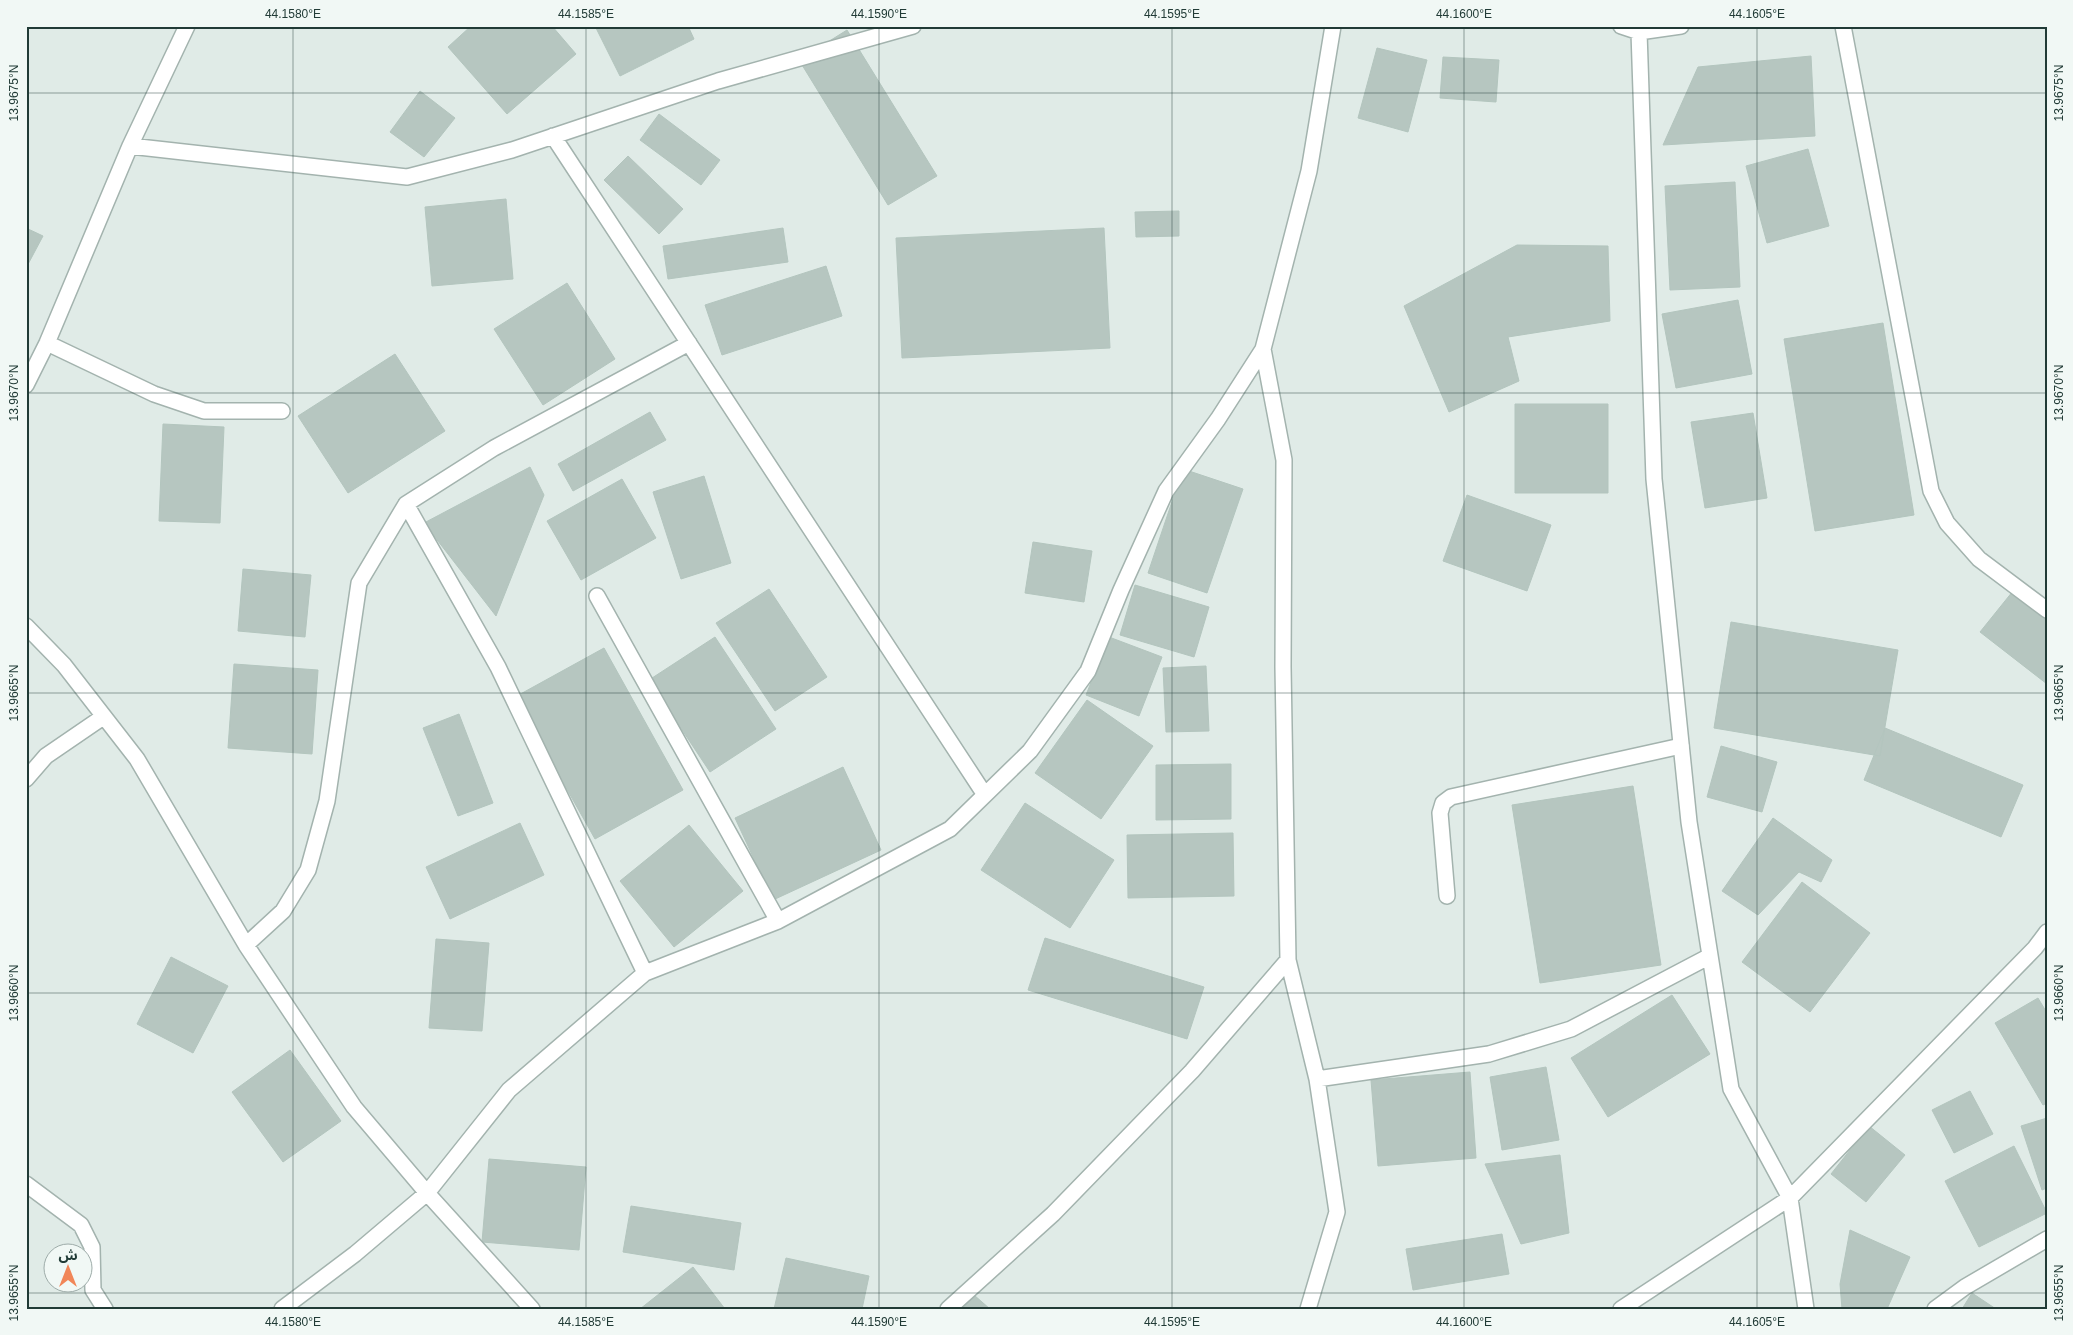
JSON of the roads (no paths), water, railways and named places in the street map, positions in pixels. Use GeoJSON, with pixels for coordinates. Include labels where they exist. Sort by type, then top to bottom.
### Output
{"type":"FeatureCollection","features":[{"type":"Feature","properties":{"kind":"street"},"geometry":{"type":"LineString","coordinates":[[26,386],[47,343],[130,146],[187,26]]}},
{"type":"Feature","properties":{"kind":"street"},"geometry":{"type":"LineString","coordinates":[[130,146],[407,177],[512,150],[718,81],[914,26]]}},
{"type":"Feature","properties":{"kind":"street"},"geometry":{"type":"LineString","coordinates":[[282,1309],[355,1254],[427,1193],[509,1090],[645,973],[778,921],[950,829],[1030,751],[1088,671],[1121,590],[1166,491],[1218,419],[1263,349],[1309,171],[1333,26]]}},
{"type":"Feature","properties":{"kind":"street"},"geometry":{"type":"LineString","coordinates":[[1621,26],[1636,29],[1681,26]]}},
{"type":"Feature","properties":{"kind":"street"},"geometry":{"type":"LineString","coordinates":[[1843,26],[1931,491],[1947,523],[1979,559],[2047,610]]}},
{"type":"Feature","properties":{"kind":"street"},"geometry":{"type":"LineString","coordinates":[[1636,29],[1654,479],[1689,822],[1731,1089],[1790,1198],[1806,1309]]}},
{"type":"Feature","properties":{"kind":"street"},"geometry":{"type":"LineString","coordinates":[[553,136],[985,795]]}},
{"type":"Feature","properties":{"kind":"street"},"geometry":{"type":"LineString","coordinates":[[47,343],[154,394],[204,411],[282,411]]}},
{"type":"Feature","properties":{"kind":"street"},"geometry":{"type":"LineString","coordinates":[[246,945],[283,911],[308,870],[327,801],[359,583],[406,504],[494,448],[689,343]]}},
{"type":"Feature","properties":{"kind":"street"},"geometry":{"type":"LineString","coordinates":[[1263,349],[1284,460],[1284,666],[1288,960],[1317,1079],[1337,1212],[1308,1309]]}},
{"type":"Feature","properties":{"kind":"street"},"geometry":{"type":"LineString","coordinates":[[406,504],[498,667],[645,973]]}},
{"type":"Feature","properties":{"kind":"street"},"geometry":{"type":"LineString","coordinates":[[596,596],[778,921]]}},
{"type":"Feature","properties":{"kind":"street"},"geometry":{"type":"LineString","coordinates":[[26,626],[64,665],[137,759],[246,945],[354,1107],[427,1193],[532,1309]]}},
{"type":"Feature","properties":{"kind":"street"},"geometry":{"type":"LineString","coordinates":[[26,779],[46,756],[104,717]]}},
{"type":"Feature","properties":{"kind":"street"},"geometry":{"type":"LineString","coordinates":[[1447,896],[1440,813],[1443,803],[1451,797],[1681,746]]}},
{"type":"Feature","properties":{"kind":"street"},"geometry":{"type":"LineString","coordinates":[[1621,1309],[1790,1198],[2041,948],[2047,932]]}},
{"type":"Feature","properties":{"kind":"street"},"geometry":{"type":"LineString","coordinates":[[1317,1079],[1489,1054],[1571,1029],[1710,956]]}},
{"type":"Feature","properties":{"kind":"street"},"geometry":{"type":"LineString","coordinates":[[948,1309],[1053,1214],[1192,1071],[1288,960]]}},
{"type":"Feature","properties":{"kind":"street"},"geometry":{"type":"LineString","coordinates":[[26,1184],[81,1225],[92,1247],[93,1290],[105,1309]]}},
{"type":"Feature","properties":{"kind":"street"},"geometry":{"type":"LineString","coordinates":[[1935,1309],[1965,1287],[2047,1239]]}}]}
